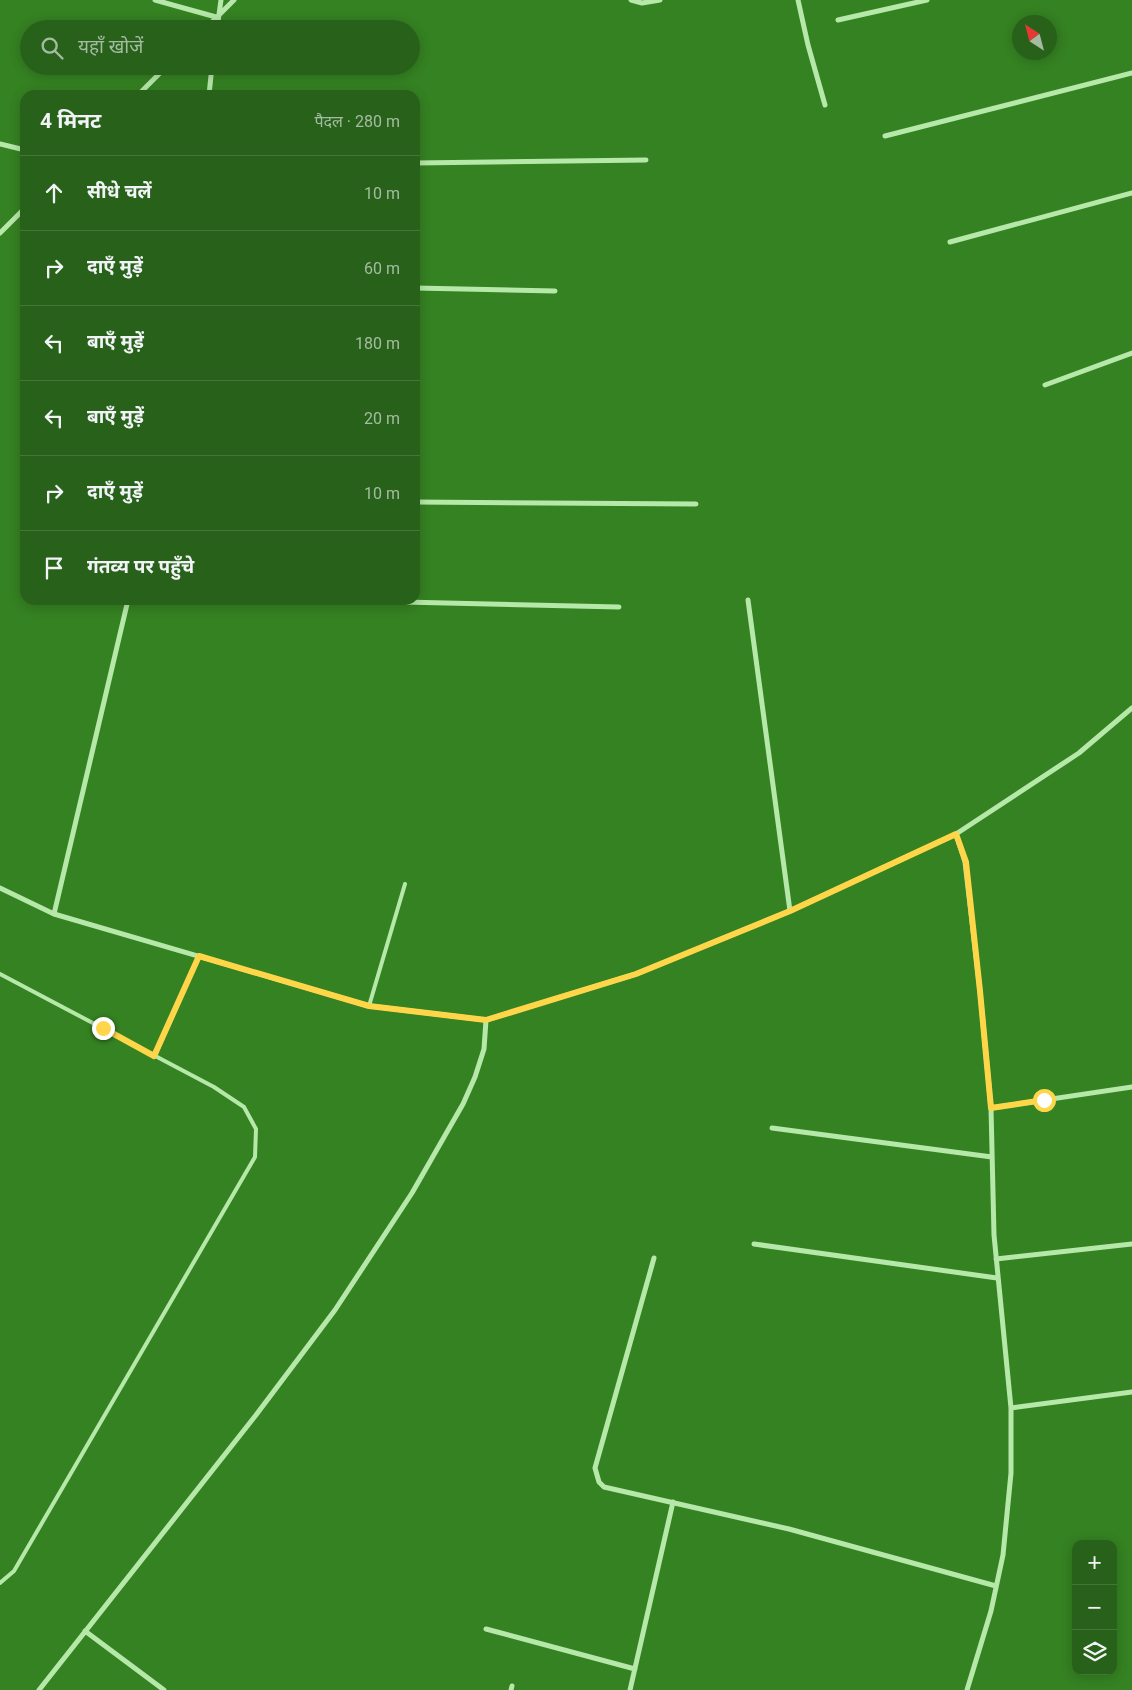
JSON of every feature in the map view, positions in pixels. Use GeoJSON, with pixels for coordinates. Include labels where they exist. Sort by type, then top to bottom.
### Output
{"type":"FeatureCollection","features":[{"type":"Feature","properties":{"kind":"street"},"geometry":{"type":"LineString","coordinates":[[155,0],[217,16]]}},
{"type":"Feature","properties":{"kind":"street"},"geometry":{"type":"LineString","coordinates":[[217,20],[221,0]]}},
{"type":"Feature","properties":{"kind":"street"},"geometry":{"type":"LineString","coordinates":[[213,20],[234,0]]}},
{"type":"Feature","properties":{"kind":"street"},"geometry":{"type":"LineString","coordinates":[[631,0],[642,3],[660,0]]}},
{"type":"Feature","properties":{"kind":"street"},"geometry":{"type":"LineString","coordinates":[[798,0],[808,46],[825,105]]}},
{"type":"Feature","properties":{"kind":"street"},"geometry":{"type":"LineString","coordinates":[[838,20],[927,0]]}},
{"type":"Feature","properties":{"kind":"street"},"geometry":{"type":"LineString","coordinates":[[886,136],[1132,73]]}},
{"type":"Feature","properties":{"kind":"street"},"geometry":{"type":"LineString","coordinates":[[143,90],[158,75]]}},
{"type":"Feature","properties":{"kind":"street"},"geometry":{"type":"LineString","coordinates":[[209,90],[211,75]]}},
{"type":"Feature","properties":{"kind":"street"},"geometry":{"type":"LineString","coordinates":[[0,144],[20,149]]}},
{"type":"Feature","properties":{"kind":"street"},"geometry":{"type":"LineString","coordinates":[[420,163],[646,160]]}},
{"type":"Feature","properties":{"kind":"street"},"geometry":{"type":"LineString","coordinates":[[950,242],[1132,193]]}},
{"type":"Feature","properties":{"kind":"street"},"geometry":{"type":"LineString","coordinates":[[0,233],[20,213]]}},
{"type":"Feature","properties":{"kind":"street"},"geometry":{"type":"LineString","coordinates":[[420,288],[555,291]]}},
{"type":"Feature","properties":{"kind":"street"},"geometry":{"type":"LineString","coordinates":[[1045,385],[1132,352]]}},
{"type":"Feature","properties":{"kind":"street"},"geometry":{"type":"LineString","coordinates":[[420,502],[696,504]]}},
{"type":"Feature","properties":{"kind":"street"},"geometry":{"type":"LineString","coordinates":[[748,600],[790,911]]}},
{"type":"Feature","properties":{"kind":"street"},"geometry":{"type":"LineString","coordinates":[[420,602],[619,607]]}},
{"type":"Feature","properties":{"kind":"street"},"geometry":{"type":"LineString","coordinates":[[54,914],[127,605]]}},
{"type":"Feature","properties":{"kind":"street"},"geometry":{"type":"LineString","coordinates":[[0,888],[54,914],[369,1006],[486,1020],[636,974],[790,911],[956,834],[1079,753],[1132,708]]}},
{"type":"Feature","properties":{"kind":"street"},"geometry":{"type":"LineString","coordinates":[[956,834],[966,862],[980,991],[991,1108],[997,1278],[1011,1408],[1011,1473],[1003,1555],[991,1611],[967,1690]]}},
{"type":"Feature","properties":{"kind":"street"},"geometry":{"type":"LineString","coordinates":[[38,1690],[256,1415],[335,1310],[412,1192],[463,1104],[475,1077],[484,1049],[486,1020]]}},
{"type":"Feature","properties":{"kind":"street"},"geometry":{"type":"LineString","coordinates":[[991,1108],[1132,1087]]}},
{"type":"Feature","properties":{"kind":"street"},"geometry":{"type":"LineString","coordinates":[[772,1128],[992,1157]]}},
{"type":"Feature","properties":{"kind":"street"},"geometry":{"type":"LineString","coordinates":[[754,1244],[997,1278]]}},
{"type":"Feature","properties":{"kind":"street"},"geometry":{"type":"LineString","coordinates":[[996,1259],[1132,1244]]}},
{"type":"Feature","properties":{"kind":"street"},"geometry":{"type":"LineString","coordinates":[[654,1258],[595,1468],[599,1482],[604,1487],[789,1529],[996,1586]]}},
{"type":"Feature","properties":{"kind":"street"},"geometry":{"type":"LineString","coordinates":[[1011,1408],[1132,1392]]}},
{"type":"Feature","properties":{"kind":"street"},"geometry":{"type":"LineString","coordinates":[[630,1690],[672,1502]]}},
{"type":"Feature","properties":{"kind":"street"},"geometry":{"type":"LineString","coordinates":[[486,1629],[635,1669]]}},
{"type":"Feature","properties":{"kind":"street"},"geometry":{"type":"LineString","coordinates":[[85,1632],[164,1690]]}},
{"type":"Feature","properties":{"kind":"lane"},"geometry":{"type":"LineString","coordinates":[[369,1006],[405,884]]}},
{"type":"Feature","properties":{"kind":"lane"},"geometry":{"type":"LineString","coordinates":[[154,1056],[199,956]]}},
{"type":"Feature","properties":{"kind":"lane"},"geometry":{"type":"LineString","coordinates":[[0,974],[214,1087],[244,1107],[256,1129],[255,1157],[14,1571],[0,1583]]}},
{"type":"Feature","properties":{"kind":"route"},"geometry":{"type":"LineString","coordinates":[[103,1028],[154,1056],[199,956],[369,1006],[486,1020],[636,974],[790,911],[956,834],[966,862],[991,1108],[1044,1100]]}}]}
